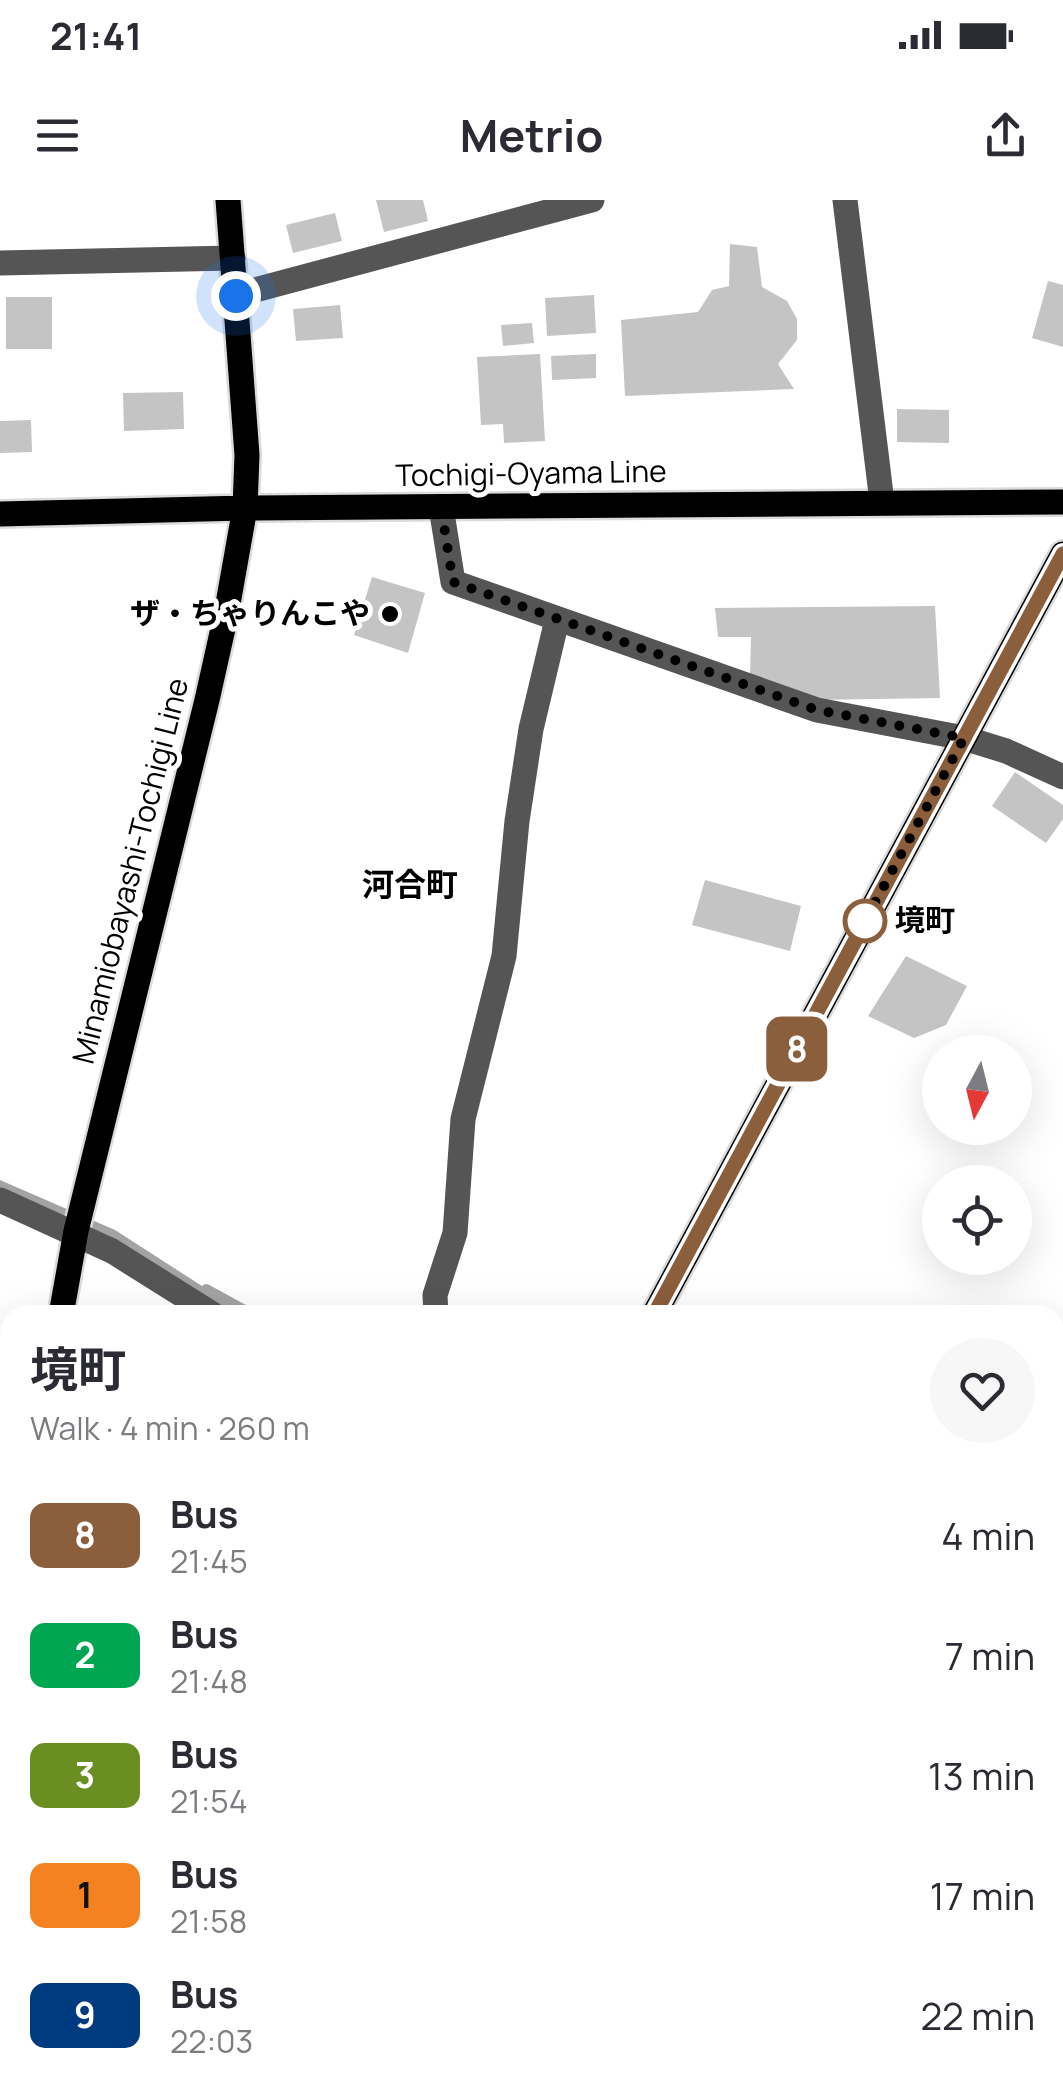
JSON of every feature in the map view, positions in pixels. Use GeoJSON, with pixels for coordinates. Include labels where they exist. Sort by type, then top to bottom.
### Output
{"type":"FeatureCollection","features":[{"type":"Feature","properties":{"kind":"main road","name":"Minamiobayashi-Tochigi Line"},"geometry":{"type":"LineString","coordinates":[[63,1305],[78,1226],[207,700],[245,508],[247,456],[228,200]]}},
{"type":"Feature","properties":{"kind":"main road","name":"Tochigi-Oyama Line"},"geometry":{"type":"LineString","coordinates":[[0,514],[245,508],[1063,502]]}},
{"type":"Feature","properties":{"kind":"main road"},"geometry":{"type":"LineString","coordinates":[[659,1305],[1063,554]]}},
{"type":"Feature","properties":{"kind":"street"},"geometry":{"type":"LineString","coordinates":[[236,296],[592,200]]}},
{"type":"Feature","properties":{"kind":"street"},"geometry":{"type":"LineString","coordinates":[[845,200],[882,502]]}},
{"type":"Feature","properties":{"kind":"street"},"geometry":{"type":"LineString","coordinates":[[0,263],[233,258]]}},
{"type":"Feature","properties":{"kind":"street"},"geometry":{"type":"LineString","coordinates":[[441,507],[453,582],[817,710],[964,738],[1063,777]]}},
{"type":"Feature","properties":{"kind":"street"},"geometry":{"type":"LineString","coordinates":[[436,1305],[435,1295],[456,1234],[463,1119],[504,956],[528,748],[557,620]]}},
{"type":"Feature","properties":{"kind":"street"},"geometry":{"type":"LineString","coordinates":[[0,1200],[78,1226],[198,1305]]}},
{"type":"Feature","properties":{"kind":"shaded area"},"geometry":{"type":"Polygon","coordinates":[[[0,1180],[115,1230],[231,1305],[212,1305],[167,1275],[0,1193],[0,1180]]]}},
{"type":"Feature","properties":{"kind":"building"},"geometry":{"type":"Polygon","coordinates":[[[376,200],[423,200],[428,221],[384,232],[376,200]]]}},
{"type":"Feature","properties":{"kind":"building"},"geometry":{"type":"Polygon","coordinates":[[[335,213],[342,241],[293,253],[286,225],[335,213]]]}},
{"type":"Feature","properties":{"kind":"building"},"geometry":{"type":"Polygon","coordinates":[[[730,244],[757,247],[762,287],[787,301],[797,319],[797,340],[778,364],[794,389],[625,396],[621,320],[698,312],[712,290],[729,286],[730,244]]]}},
{"type":"Feature","properties":{"kind":"building"},"geometry":{"type":"Polygon","coordinates":[[[1048,281],[1063,285],[1063,347],[1032,338],[1048,281]]]}},
{"type":"Feature","properties":{"kind":"building"},"geometry":{"type":"Polygon","coordinates":[[[594,295],[596,333],[547,336],[545,298],[594,295]]]}},
{"type":"Feature","properties":{"kind":"building"},"geometry":{"type":"Polygon","coordinates":[[[6,297],[52,297],[52,349],[6,349],[6,297]]]}},
{"type":"Feature","properties":{"kind":"building"},"geometry":{"type":"Polygon","coordinates":[[[340,305],[343,338],[296,341],[293,309],[340,305]]]}},
{"type":"Feature","properties":{"kind":"building"},"geometry":{"type":"Polygon","coordinates":[[[532,323],[534,343],[503,346],[501,325],[532,323]]]}},
{"type":"Feature","properties":{"kind":"building"},"geometry":{"type":"Polygon","coordinates":[[[540,354],[545,441],[504,443],[503,424],[481,425],[477,357],[540,354]]]}},
{"type":"Feature","properties":{"kind":"building"},"geometry":{"type":"Polygon","coordinates":[[[596,354],[596,378],[552,380],[551,356],[596,354]]]}},
{"type":"Feature","properties":{"kind":"building"},"geometry":{"type":"Polygon","coordinates":[[[183,392],[184,429],[124,431],[123,393],[183,392]]]}},
{"type":"Feature","properties":{"kind":"building"},"geometry":{"type":"Polygon","coordinates":[[[897,409],[949,410],[949,443],[897,442],[897,409]]]}},
{"type":"Feature","properties":{"kind":"building"},"geometry":{"type":"Polygon","coordinates":[[[31,420],[32,452],[0,453],[0,421],[31,420]]]}},
{"type":"Feature","properties":{"kind":"building","name":"ザ・ちゃりんこや"},"geometry":{"type":"Polygon","coordinates":[[[372,577],[425,593],[408,653],[354,635],[372,577]]]}},
{"type":"Feature","properties":{"kind":"building"},"geometry":{"type":"Polygon","coordinates":[[[935,606],[940,698],[809,700],[750,675],[751,637],[718,637],[715,608],[935,606]]]}},
{"type":"Feature","properties":{"kind":"building"},"geometry":{"type":"Polygon","coordinates":[[[1015,772],[1063,805],[1063,819],[1046,843],[992,806],[1015,772]]]}},
{"type":"Feature","properties":{"kind":"building"},"geometry":{"type":"Polygon","coordinates":[[[705,880],[801,906],[790,951],[692,925],[705,880]]]}},
{"type":"Feature","properties":{"kind":"building"},"geometry":{"type":"Polygon","coordinates":[[[906,956],[967,986],[946,1025],[914,1038],[868,1016],[906,956]]]}},
{"type":"Feature","properties":{"kind":"waterway"},"geometry":{"type":"LineString","coordinates":[[206,1289],[236,1305]]}},
{"type":"Feature","properties":{"kind":"bus line","name":"8"},"geometry":{"type":"LineString","coordinates":[[659,1305],[1063,554]]}},
{"type":"Feature","properties":{"kind":"place","name":"ザ・ちゃりんこや"},"geometry":{"type":"Point","coordinates":[390,614]}},
{"type":"Feature","properties":{"kind":"place","name":"境町"},"geometry":{"type":"Point","coordinates":[865,921]}},
{"type":"Feature","properties":{"kind":"district","name":"河合町"},"geometry":{"type":"Point","coordinates":[410,885]}},
{"type":"Feature","properties":{"kind":"route"},"geometry":{"type":"LineString","coordinates":[[236,296],[247,456],[245,508],[441,507],[453,582],[817,710],[964,738],[865,921]]}}]}
